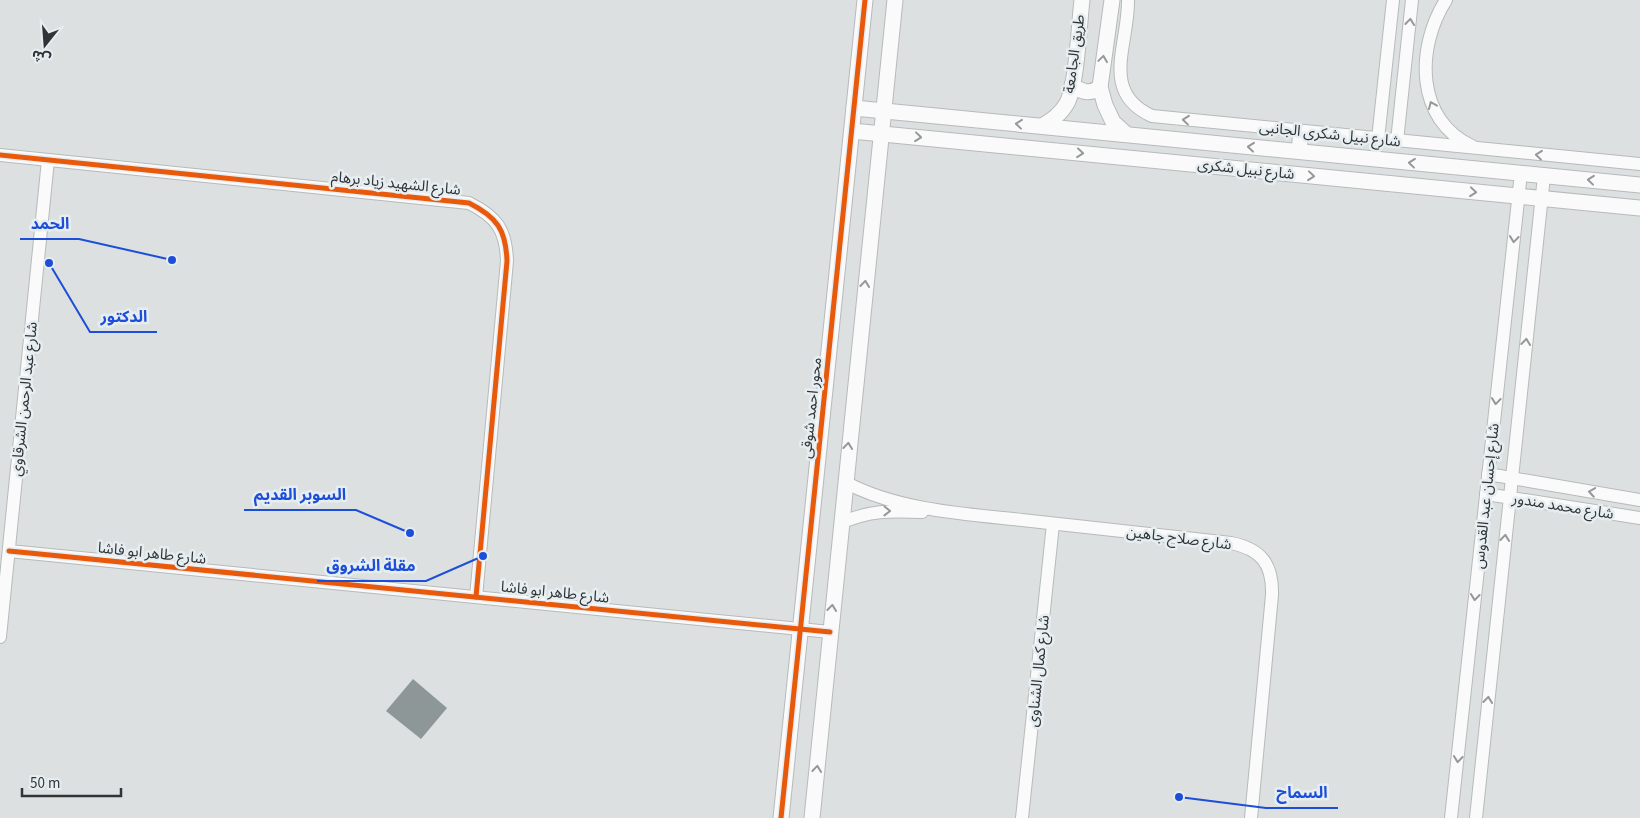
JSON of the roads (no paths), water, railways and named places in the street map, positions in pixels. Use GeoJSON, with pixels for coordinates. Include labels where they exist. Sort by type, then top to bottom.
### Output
{"type":"FeatureCollection","features":[{"type":"Feature","properties":{"kind":"street","name":"محور احمد شوقى"},"geometry":{"type":"LineString","coordinates":[[781,818],[866,0]]}},
{"type":"Feature","properties":{"kind":"street"},"geometry":{"type":"LineString","coordinates":[[812,818],[840,523],[895,0]]}},
{"type":"Feature","properties":{"kind":"street","name":"طريق الجامعة"},"geometry":{"type":"LineString","coordinates":[[1042,126],[1057,116],[1068,102],[1072,85],[1082,0]]}},
{"type":"Feature","properties":{"kind":"street","name":"طريق الجامعة"},"geometry":{"type":"LineString","coordinates":[[1112,0],[1100,87],[1104,105],[1113,122],[1126,134]]}},
{"type":"Feature","properties":{"kind":"street","name":"شارع نبيل شكرى الجانبى"},"geometry":{"type":"LineString","coordinates":[[1128,0],[1120,78],[1123,91],[1130,102],[1140,111],[1158,117],[1640,164]]}},
{"type":"Feature","properties":{"kind":"street"},"geometry":{"type":"LineString","coordinates":[[1378,139],[1393,0]]}},
{"type":"Feature","properties":{"kind":"street"},"geometry":{"type":"LineString","coordinates":[[1397,141],[1412,0]]}},
{"type":"Feature","properties":{"kind":"street"},"geometry":{"type":"LineString","coordinates":[[1446,0],[1434,24],[1429,42],[1426,79],[1429,98],[1436,115],[1447,129],[1462,141],[1479,149]]}},
{"type":"Feature","properties":{"kind":"street"},"geometry":{"type":"LineString","coordinates":[[1389,42],[1408,44]]}},
{"type":"Feature","properties":{"kind":"street"},"geometry":{"type":"LineString","coordinates":[[1072,85],[1084,92],[1090,92],[1100,87]]}},
{"type":"Feature","properties":{"kind":"street","name":"شارع نبيل شكرى"},"geometry":{"type":"LineString","coordinates":[[854,108],[1640,185]]}},
{"type":"Feature","properties":{"kind":"street"},"geometry":{"type":"LineString","coordinates":[[990,144],[992,121]]}},
{"type":"Feature","properties":{"kind":"street","name":"شارع نبيل شكرى"},"geometry":{"type":"LineString","coordinates":[[852,131],[1640,208]]}},
{"type":"Feature","properties":{"kind":"street"},"geometry":{"type":"LineString","coordinates":[[1299,152],[1301,132]]}},
{"type":"Feature","properties":{"kind":"street","name":"شارع الشهيد زياد برهام"},"geometry":{"type":"LineString","coordinates":[[0,155],[469,203],[486,212],[499,225],[506,242],[507,261],[476,597]]}},
{"type":"Feature","properties":{"kind":"street","name":"شارع عبد الرحمن الشرقاوي"},"geometry":{"type":"LineString","coordinates":[[0,637],[48,160]]}},
{"type":"Feature","properties":{"kind":"street","name":"شارع إحسان عبد القدوس"},"geometry":{"type":"LineString","coordinates":[[1451,818],[1521,173]]}},
{"type":"Feature","properties":{"kind":"street","name":"شارع إحسان عبد القدوس"},"geometry":{"type":"LineString","coordinates":[[1476,818],[1544,176]]}},
{"type":"Feature","properties":{"kind":"street","name":"شارع محمد مندور"},"geometry":{"type":"LineString","coordinates":[[1488,474],[1640,500]]}},
{"type":"Feature","properties":{"kind":"street","name":"شارع صلاح جاهين"},"geometry":{"type":"LineString","coordinates":[[845,482],[862,492],[881,498],[950,512],[1231,543],[1246,546],[1258,554],[1268,566],[1272,580],[1272,595],[1250,818]]}},
{"type":"Feature","properties":{"kind":"street","name":"شارع محمد مندور"},"geometry":{"type":"LineString","coordinates":[[1486,494],[1640,518]]}},
{"type":"Feature","properties":{"kind":"street","name":"شارع صلاح جاهين"},"geometry":{"type":"LineString","coordinates":[[840,523],[859,515],[879,511],[950,512]]}},
{"type":"Feature","properties":{"kind":"street","name":"شارع كمال الشناوى"},"geometry":{"type":"LineString","coordinates":[[1022,818],[1053,524]]}},
{"type":"Feature","properties":{"kind":"street","name":"شارع طاهر ابو فاشا"},"geometry":{"type":"LineString","coordinates":[[9,551],[830,632]]}},
{"type":"Feature","properties":{"kind":"place","name":"الحمد"},"geometry":{"type":"Point","coordinates":[172,260]}},
{"type":"Feature","properties":{"kind":"place","name":"الدكتور"},"geometry":{"type":"Point","coordinates":[49,263]}},
{"type":"Feature","properties":{"kind":"place","name":"السوبر القديم"},"geometry":{"type":"Point","coordinates":[410,533]}},
{"type":"Feature","properties":{"kind":"place","name":"مقلة الشروق"},"geometry":{"type":"Point","coordinates":[483,556]}},
{"type":"Feature","properties":{"kind":"place","name":"السماح"},"geometry":{"type":"Point","coordinates":[1179,797]}}]}
